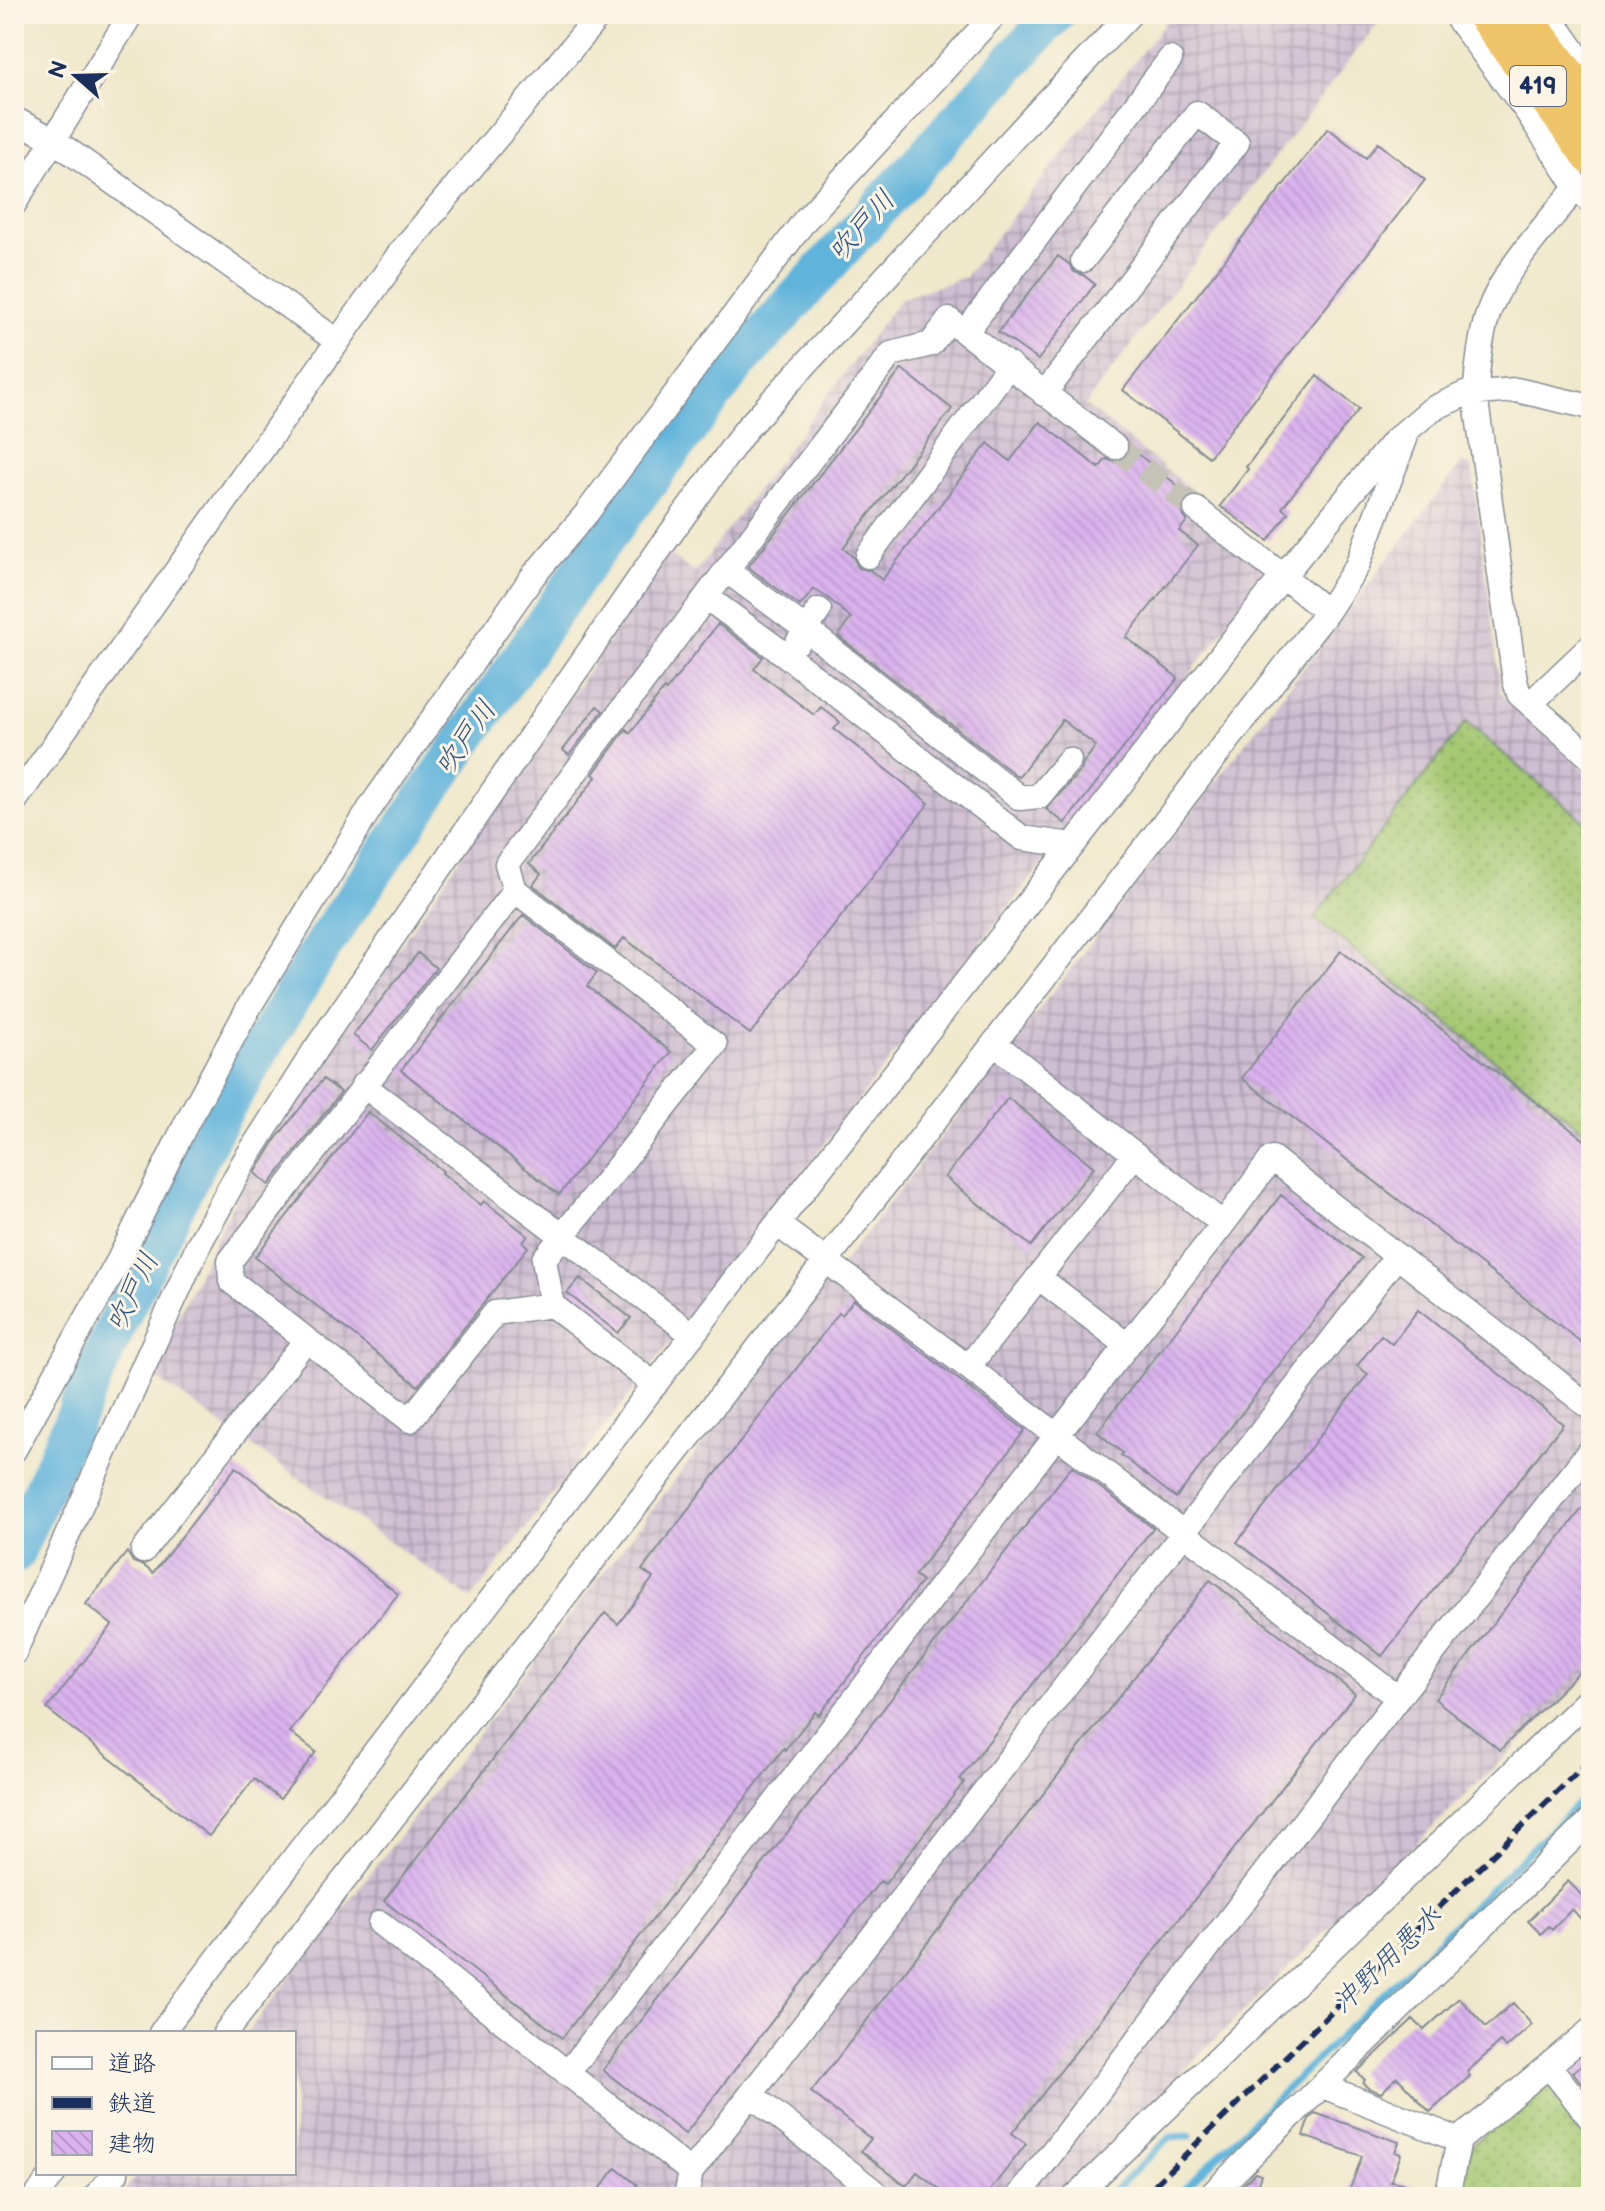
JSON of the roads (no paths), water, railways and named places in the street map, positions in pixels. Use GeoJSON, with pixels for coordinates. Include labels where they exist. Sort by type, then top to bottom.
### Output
{"type":"FeatureCollection","features":[{"type":"Feature","properties":{"kind":"highway","name":"419"},"geometry":{"type":"LineString","coordinates":[[1484,14],[1586,182]]}},
{"type":"Feature","properties":{"kind":"highway","name":"419"},"geometry":{"type":"LineString","coordinates":[[1544,15],[1591,106]]}},
{"type":"Feature","properties":{"kind":"street"},"geometry":{"type":"LineString","coordinates":[[14,204],[131,14]]}},
{"type":"Feature","properties":{"kind":"street"},"geometry":{"type":"LineString","coordinates":[[14,802],[22,774],[400,253],[600,14]]}},
{"type":"Feature","properties":{"kind":"street"},"geometry":{"type":"LineString","coordinates":[[14,1450],[119,1260],[187,1122],[249,1007],[372,805],[533,576],[586,514],[805,220],[995,14]]}},
{"type":"Feature","properties":{"kind":"street"},"geometry":{"type":"LineString","coordinates":[[14,1653],[198,1246],[244,1162],[315,1050],[661,547],[746,429],[1130,14]]}},
{"type":"Feature","properties":{"kind":"street"},"geometry":{"type":"LineString","coordinates":[[1454,14],[1526,110],[1586,182],[1506,276],[1488,314],[1475,394],[1519,694],[1591,758]]}},
{"type":"Feature","properties":{"kind":"street"},"geometry":{"type":"LineString","coordinates":[[1544,15],[1591,75]]}},
{"type":"Feature","properties":{"kind":"street"},"geometry":{"type":"LineString","coordinates":[[966,332],[1170,59]]}},
{"type":"Feature","properties":{"kind":"street"},"geometry":{"type":"LineString","coordinates":[[1044,394],[1237,143],[1197,113],[1083,260]]}},
{"type":"Feature","properties":{"kind":"street"},"geometry":{"type":"LineString","coordinates":[[14,119],[52,139],[337,341]]}},
{"type":"Feature","properties":{"kind":"street"},"geometry":{"type":"LineString","coordinates":[[655,1385],[552,1305],[544,1259],[715,1045],[515,890],[507,864],[891,354],[931,344],[949,320],[1115,447]]}},
{"type":"Feature","properties":{"kind":"street"},"geometry":{"type":"LineString","coordinates":[[868,556],[1009,365]]}},
{"type":"Feature","properties":{"kind":"street"},"geometry":{"type":"LineString","coordinates":[[163,2031],[777,1224],[1283,576],[1393,442],[1440,403],[1465,394],[1516,390],[1591,407]]}},
{"type":"Feature","properties":{"kind":"street"},"geometry":{"type":"LineString","coordinates":[[227,2031],[1327,612],[1357,566],[1409,429]]}},
{"type":"Feature","properties":{"kind":"street"},"geometry":{"type":"LineString","coordinates":[[1196,509],[1327,612]]}},
{"type":"Feature","properties":{"kind":"street"},"geometry":{"type":"LineString","coordinates":[[726,570],[813,620],[1020,798],[1039,796],[1069,760]]}},
{"type":"Feature","properties":{"kind":"street"},"geometry":{"type":"LineString","coordinates":[[706,597],[1022,838],[1072,845]]}},
{"type":"Feature","properties":{"kind":"street"},"geometry":{"type":"LineString","coordinates":[[787,656],[813,620]]}},
{"type":"Feature","properties":{"kind":"street"},"geometry":{"type":"LineString","coordinates":[[1530,704],[1591,646]]}},
{"type":"Feature","properties":{"kind":"street"},"geometry":{"type":"LineString","coordinates":[[515,890],[230,1261],[231,1281],[410,1420],[495,1313],[552,1305]]}},
{"type":"Feature","properties":{"kind":"street"},"geometry":{"type":"LineString","coordinates":[[994,1043],[1223,1224]]}},
{"type":"Feature","properties":{"kind":"street"},"geometry":{"type":"LineString","coordinates":[[363,1085],[693,1335]]}},
{"type":"Feature","properties":{"kind":"street"},"geometry":{"type":"LineString","coordinates":[[968,1367],[1135,1154]]}},
{"type":"Feature","properties":{"kind":"street"},"geometry":{"type":"LineString","coordinates":[[567,2074],[1272,1158],[1591,1408]]}},
{"type":"Feature","properties":{"kind":"street"},"geometry":{"type":"LineString","coordinates":[[777,1224],[1398,1698]]}},
{"type":"Feature","properties":{"kind":"street"},"geometry":{"type":"LineString","coordinates":[[686,2197],[691,2172],[1397,1256]]}},
{"type":"Feature","properties":{"kind":"street"},"geometry":{"type":"LineString","coordinates":[[1038,1277],[1127,1345]]}},
{"type":"Feature","properties":{"kind":"street"},"geometry":{"type":"LineString","coordinates":[[143,1551],[306,1340]]}},
{"type":"Feature","properties":{"kind":"street"},"geometry":{"type":"LineString","coordinates":[[1018,2197],[1591,1449]]}},
{"type":"Feature","properties":{"kind":"street"},"geometry":{"type":"LineString","coordinates":[[1075,2197],[1591,1697]]}},
{"type":"Feature","properties":{"kind":"street"},"geometry":{"type":"LineString","coordinates":[[1209,2197],[1591,1820]]}},
{"type":"Feature","properties":{"kind":"street"},"geometry":{"type":"LineString","coordinates":[[380,1923],[691,2172]]}},
{"type":"Feature","properties":{"kind":"street"},"geometry":{"type":"LineString","coordinates":[[1447,2197],[1459,2140],[1591,2030]]}},
{"type":"Feature","properties":{"kind":"street"},"geometry":{"type":"LineString","coordinates":[[1549,2066],[1591,2119]]}},
{"type":"Feature","properties":{"kind":"street"},"geometry":{"type":"LineString","coordinates":[[1323,2086],[1459,2140]]}},
{"type":"Feature","properties":{"kind":"street"},"geometry":{"type":"LineString","coordinates":[[751,2095],[881,2197]]}},
{"type":"Feature","properties":{"kind":"street"},"geometry":{"type":"LineString","coordinates":[[36,2197],[52,2175]]}},
{"type":"Feature","properties":{"kind":"street"},"geometry":{"type":"LineString","coordinates":[[95,2197],[114,2175]]}},
{"type":"Feature","properties":{"kind":"waterway","name":"吹戸川"},"geometry":{"type":"LineString","coordinates":[[14,1554],[126,1304],[219,1118],[325,942],[588,561],[736,365],[1055,14]]}},
{"type":"Feature","properties":{"kind":"waterway","name":"沖野用悪水"},"geometry":{"type":"LineString","coordinates":[[1176,2197],[1591,1791]]}},
{"type":"Feature","properties":{"kind":"waterway","name":"沖野用悪水"},"geometry":{"type":"LineString","coordinates":[[1108,2197],[1170,2137],[1190,2136]]}},
{"type":"Feature","properties":{"kind":"tunnel"},"geometry":{"type":"LineString","coordinates":[[1115,447],[1196,509]]}},
{"type":"Feature","properties":{"kind":"railway"},"geometry":{"type":"LineString","coordinates":[[1142,2197],[1591,1759]]}}]}
